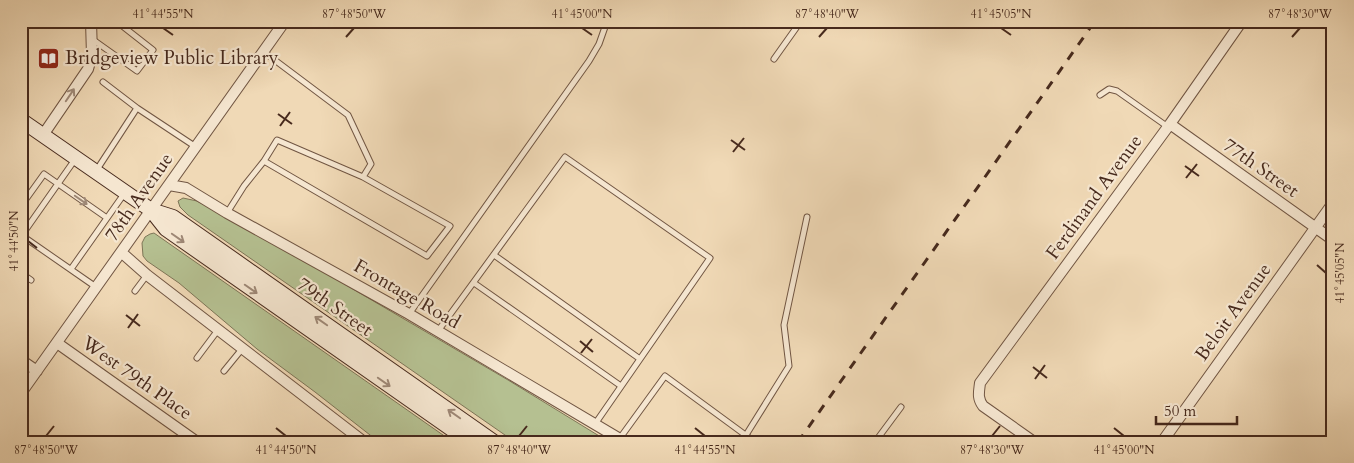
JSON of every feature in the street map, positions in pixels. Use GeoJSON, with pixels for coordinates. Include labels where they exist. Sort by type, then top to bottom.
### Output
{"type":"FeatureCollection","features":[{"type":"Feature","properties":{"kind":"main road","name":"79th Street"},"geometry":{"type":"LineString","coordinates":[[21,120],[151,210],[166,229],[470,442]]}},
{"type":"Feature","properties":{"kind":"main road","name":"79th Street"},"geometry":{"type":"LineString","coordinates":[[151,210],[173,217],[494,442]]}},
{"type":"Feature","properties":{"kind":"street"},"geometry":{"type":"LineString","coordinates":[[43,135],[88,69],[92,55],[91,21]]}},
{"type":"Feature","properties":{"kind":"street","name":"78th Avenue"},"geometry":{"type":"LineString","coordinates":[[21,393],[285,21]]}},
{"type":"Feature","properties":{"kind":"street","name":"Ferdinand Avenue"},"geometry":{"type":"LineString","coordinates":[[1034,442],[983,406],[979,401],[978,394],[980,383],[1169,126],[1242,21]]}},
{"type":"Feature","properties":{"kind":"street","name":"77th Street"},"geometry":{"type":"LineString","coordinates":[[1169,126],[1333,240]]}},
{"type":"Feature","properties":{"kind":"street","name":"Frontage Road"},"geometry":{"type":"LineString","coordinates":[[169,185],[186,188],[227,213],[409,314],[622,440]]}},
{"type":"Feature","properties":{"kind":"street","name":"Beloit Avenue"},"geometry":{"type":"LineString","coordinates":[[1162,442],[1333,202]]}},
{"type":"Feature","properties":{"kind":"street"},"geometry":{"type":"LineString","coordinates":[[120,252],[147,275],[364,442]]}},
{"type":"Feature","properties":{"kind":"street","name":"West 79th Place"},"geometry":{"type":"LineString","coordinates":[[57,343],[197,442]]}},
{"type":"Feature","properties":{"kind":"street"},"geometry":{"type":"LineString","coordinates":[[21,360],[37,371]]}},
{"type":"Feature","properties":{"kind":"lane"},"geometry":{"type":"LineString","coordinates":[[92,39],[137,71],[153,50],[116,21]]}},
{"type":"Feature","properties":{"kind":"lane"},"geometry":{"type":"LineString","coordinates":[[409,314],[589,61],[605,27],[597,21]]}},
{"type":"Feature","properties":{"kind":"lane"},"geometry":{"type":"LineString","coordinates":[[774,59],[800,21]]}},
{"type":"Feature","properties":{"kind":"lane"},"geometry":{"type":"LineString","coordinates":[[264,52],[348,115],[371,164],[363,177]]}},
{"type":"Feature","properties":{"kind":"lane"},"geometry":{"type":"LineString","coordinates":[[102,82],[196,147]]}},
{"type":"Feature","properties":{"kind":"lane"},"geometry":{"type":"LineString","coordinates":[[1100,94],[1108,89],[1117,91],[1169,126]]}},
{"type":"Feature","properties":{"kind":"lane"},"geometry":{"type":"LineString","coordinates":[[95,171],[137,108]]}},
{"type":"Feature","properties":{"kind":"lane"},"geometry":{"type":"LineString","coordinates":[[227,213],[277,140],[363,177],[450,226],[427,256],[264,161]]}},
{"type":"Feature","properties":{"kind":"lane"},"geometry":{"type":"LineString","coordinates":[[438,331],[565,157],[710,258],[595,424]]}},
{"type":"Feature","properties":{"kind":"lane"},"geometry":{"type":"LineString","coordinates":[[76,158],[22,235],[96,287]]}},
{"type":"Feature","properties":{"kind":"lane"},"geometry":{"type":"LineString","coordinates":[[21,206],[44,174],[107,218]]}},
{"type":"Feature","properties":{"kind":"lane"},"geometry":{"type":"LineString","coordinates":[[71,269],[125,192]]}},
{"type":"Feature","properties":{"kind":"lane"},"geometry":{"type":"LineString","coordinates":[[746,435],[789,366],[784,325],[807,217]]}},
{"type":"Feature","properties":{"kind":"lane"},"geometry":{"type":"LineString","coordinates":[[494,255],[640,359]]}},
{"type":"Feature","properties":{"kind":"lane"},"geometry":{"type":"LineString","coordinates":[[21,273],[31,280]]}},
{"type":"Feature","properties":{"kind":"lane"},"geometry":{"type":"LineString","coordinates":[[135,292],[147,275]]}},
{"type":"Feature","properties":{"kind":"lane"},"geometry":{"type":"LineString","coordinates":[[474,283],[621,386]]}},
{"type":"Feature","properties":{"kind":"lane"},"geometry":{"type":"LineString","coordinates":[[197,358],[218,330]]}},
{"type":"Feature","properties":{"kind":"lane"},"geometry":{"type":"LineString","coordinates":[[224,371],[242,348]]}},
{"type":"Feature","properties":{"kind":"lane"},"geometry":{"type":"LineString","coordinates":[[622,440],[665,376],[755,442]]}},
{"type":"Feature","properties":{"kind":"lane"},"geometry":{"type":"LineString","coordinates":[[875,442],[901,407]]}},
{"type":"Feature","properties":{"kind":"green space"},"geometry":{"type":"Polygon","coordinates":[[[183,198],[197,201],[266,238],[508,380],[609,442],[515,442],[188,215],[180,207],[178,201],[183,198]]]}},
{"type":"Feature","properties":{"kind":"green space"},"geometry":{"type":"Polygon","coordinates":[[[154,233],[453,442],[379,442],[257,349],[179,283],[147,261],[143,256],[142,243],[145,237],[154,233]]]}},
{"type":"Feature","properties":{"kind":"railway"},"geometry":{"type":"LineString","coordinates":[[798,442],[1095,21]]}},
{"type":"Feature","properties":{"kind":"place","name":"Bridgeview Public Library"},"geometry":{"type":"Point","coordinates":[49,58]}}]}
